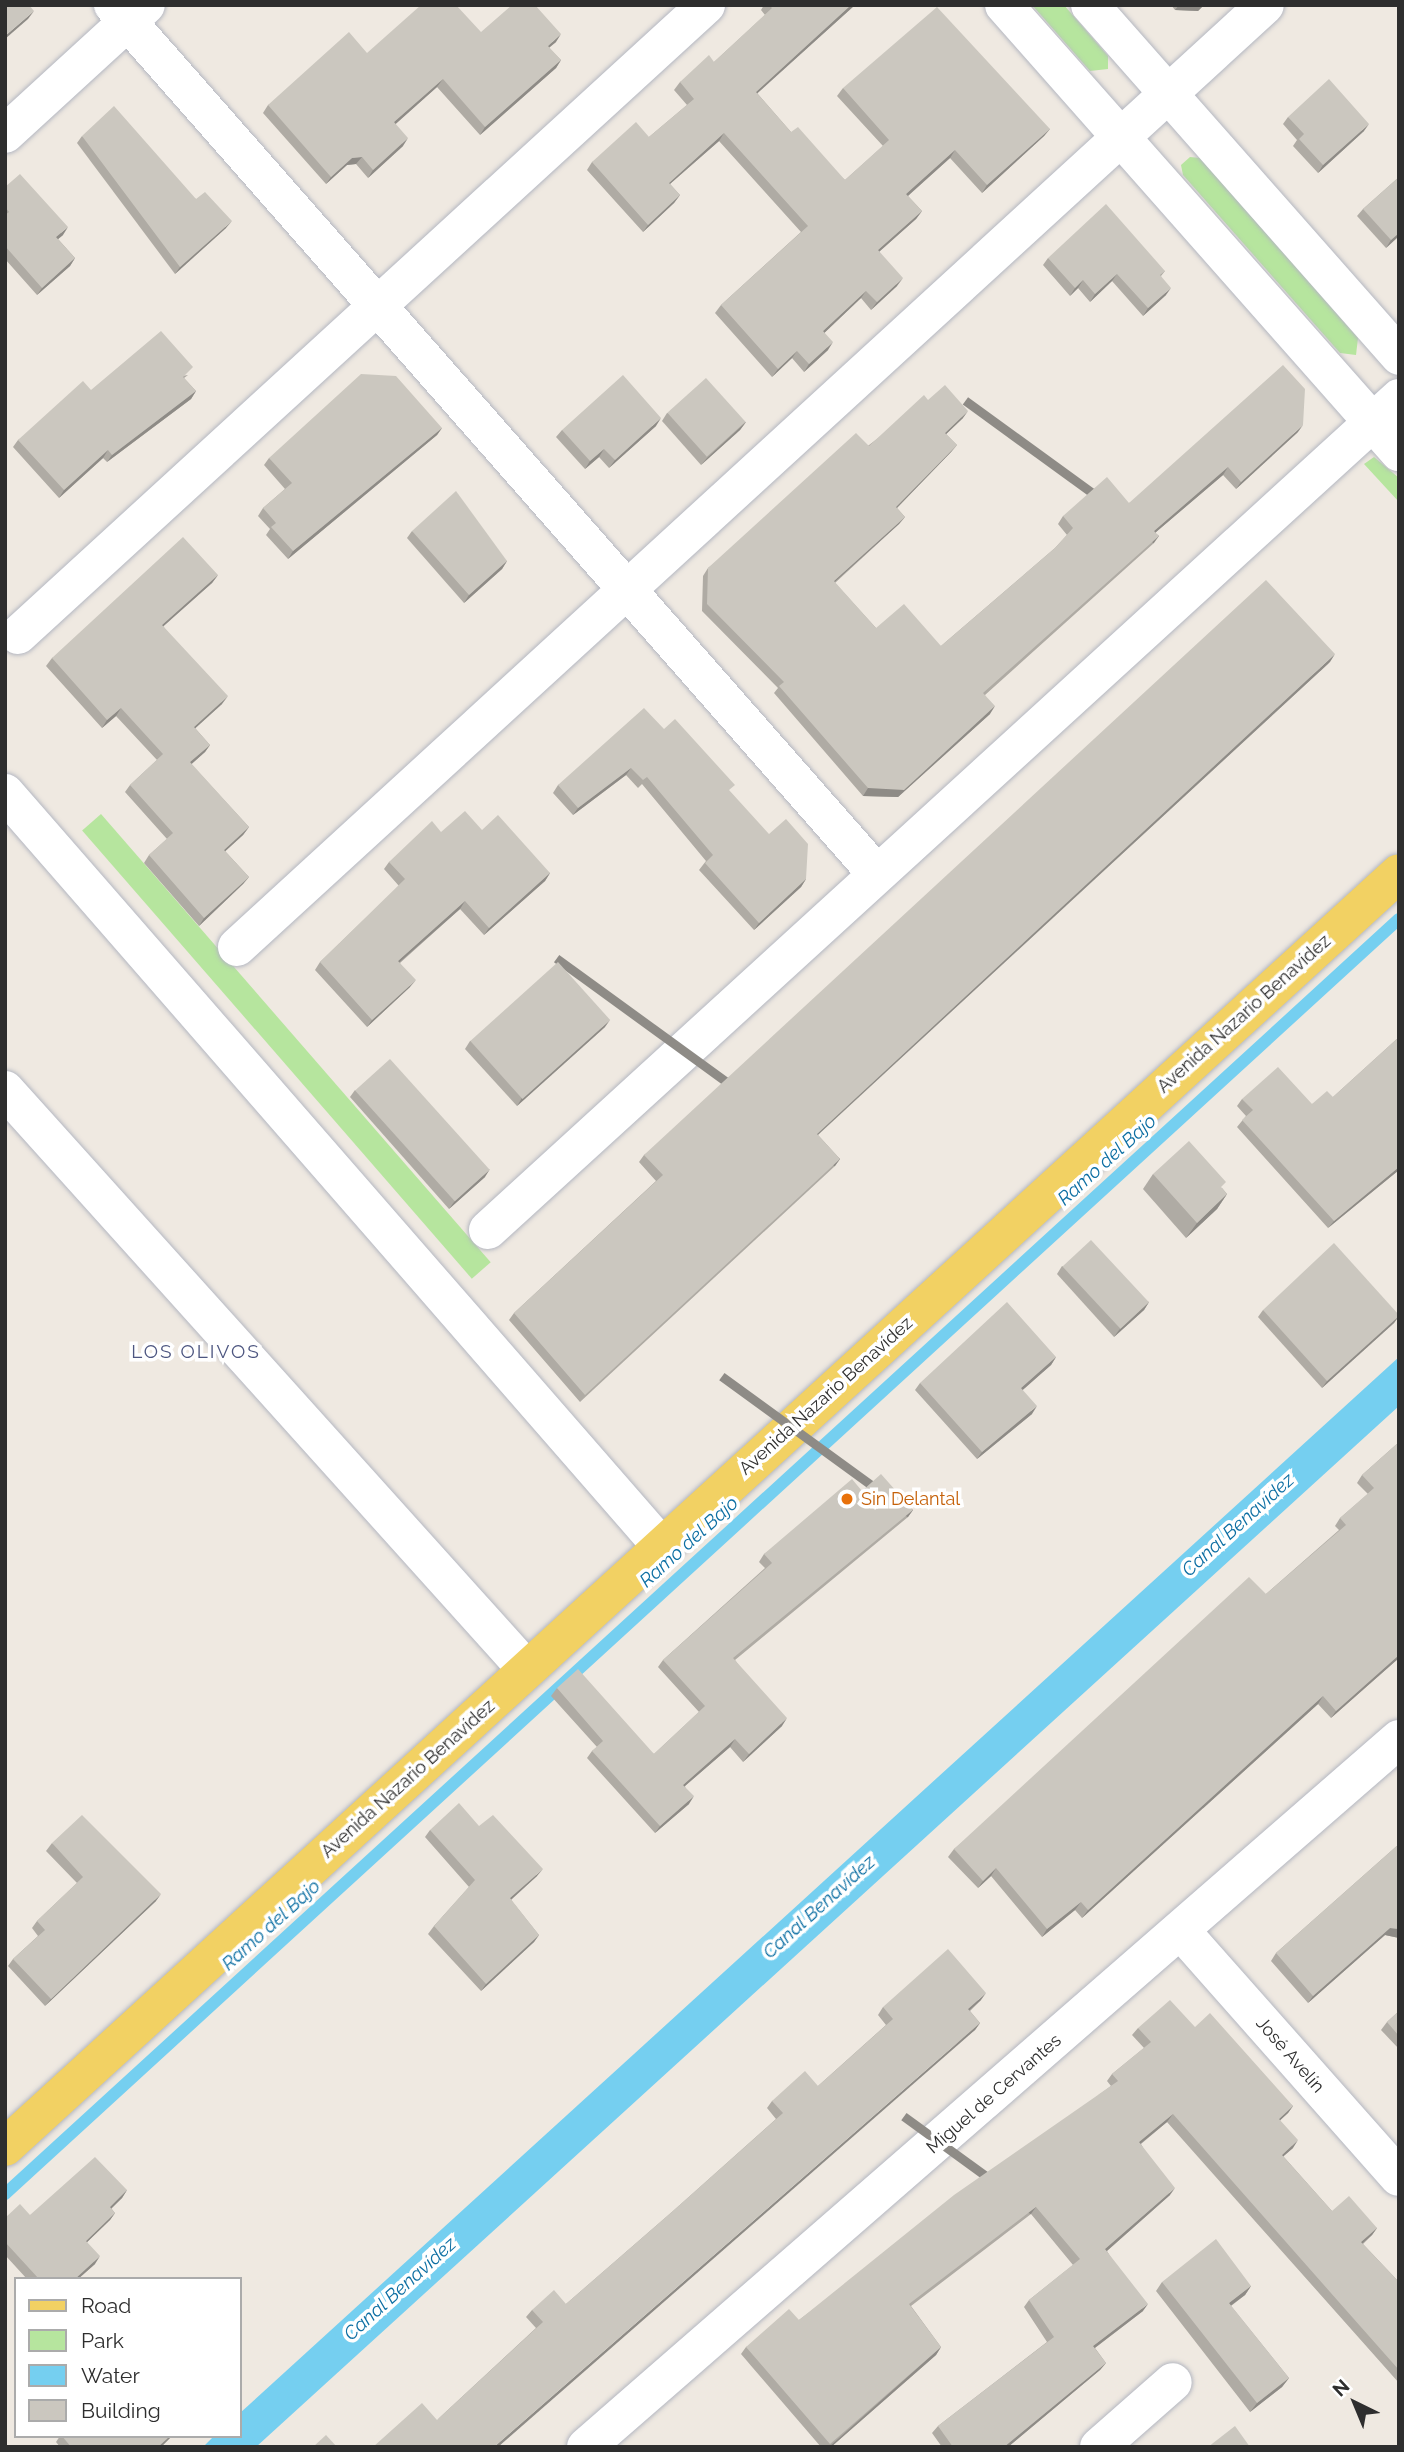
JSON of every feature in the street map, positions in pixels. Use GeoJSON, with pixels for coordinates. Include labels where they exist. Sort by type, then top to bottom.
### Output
{"type":"FeatureCollection","features":[{"type":"Feature","properties":{"kind":"main road","name":"Avenida Nazario Benavídez"},"geometry":{"type":"LineString","coordinates":[[5,2147],[1399,873]]}},
{"type":"Feature","properties":{"kind":"street"},"geometry":{"type":"LineString","coordinates":[[18,635],[706,5]]}},
{"type":"Feature","properties":{"kind":"street"},"geometry":{"type":"LineString","coordinates":[[1004,5],[1399,452]]}},
{"type":"Feature","properties":{"kind":"street"},"geometry":{"type":"LineString","coordinates":[[1090,5],[1399,356]]}},
{"type":"Feature","properties":{"kind":"street"},"geometry":{"type":"LineString","coordinates":[[237,947],[1265,5]]}},
{"type":"Feature","properties":{"kind":"street"},"geometry":{"type":"LineString","coordinates":[[5,134],[129,11],[378,306],[877,874]]}},
{"type":"Feature","properties":{"kind":"street"},"geometry":{"type":"LineString","coordinates":[[488,1230],[1399,398]]}},
{"type":"Feature","properties":{"kind":"street"},"geometry":{"type":"LineString","coordinates":[[5,793],[662,1547]]}},
{"type":"Feature","properties":{"kind":"street"},"geometry":{"type":"LineString","coordinates":[[5,1090],[527,1670]]}},
{"type":"Feature","properties":{"kind":"street","name":"Miguel de Cervantes"},"geometry":{"type":"LineString","coordinates":[[586,2447],[1182,1932],[1399,1739]]}},
{"type":"Feature","properties":{"kind":"street","name":"José Avelín"},"geometry":{"type":"LineString","coordinates":[[1182,1932],[1399,2177]]}},
{"type":"Feature","properties":{"kind":"street"},"geometry":{"type":"LineString","coordinates":[[1099,2447],[1173,2382]]}},
{"type":"Feature","properties":{"kind":"green space"},"geometry":{"type":"Polygon","coordinates":[[[1032,5],[1064,5],[1108,56],[1108,69],[1090,71],[1032,5]]]}},
{"type":"Feature","properties":{"kind":"green space"},"geometry":{"type":"Polygon","coordinates":[[[1190,157],[1200,158],[1358,338],[1356,355],[1340,353],[1183,175],[1181,165],[1190,157]]]}},
{"type":"Feature","properties":{"kind":"green space"},"geometry":{"type":"Polygon","coordinates":[[[1374,457],[1399,478],[1399,502],[1364,464],[1374,457]]]}},
{"type":"Feature","properties":{"kind":"green space"},"geometry":{"type":"Polygon","coordinates":[[[101,814],[491,1262],[472,1279],[82,830],[101,814]]]}},
{"type":"Feature","properties":{"kind":"water","name":"Canal Benavídez"},"geometry":{"type":"Polygon","coordinates":[[[1399,1357],[1399,1406],[256,2447],[203,2447],[212,2438],[242,2438],[242,2411],[1399,1357]]]}},
{"type":"Feature","properties":{"kind":"building"},"geometry":{"type":"Polygon","coordinates":[[[5,5],[29,5],[34,11],[5,36],[5,5]]]}},
{"type":"Feature","properties":{"kind":"building"},"geometry":{"type":"Polygon","coordinates":[[[421,5],[456,5],[481,32],[512,5],[535,5],[561,34],[548,46],[561,60],[485,127],[443,79],[394,122],[408,138],[373,170],[362,157],[352,158],[331,177],[268,105],[349,32],[367,53],[421,5]]]}},
{"type":"Feature","properties":{"kind":"building"},"geometry":{"type":"Polygon","coordinates":[[[769,5],[851,5],[756,92],[791,132],[798,127],[845,180],[889,140],[843,88],[937,7],[1050,129],[987,185],[955,150],[906,194],[922,211],[878,250],[903,278],[877,302],[866,291],[823,331],[833,342],[809,364],[797,351],[778,369],[721,305],[808,226],[724,133],[669,183],[680,195],[648,225],[592,162],[636,122],[649,137],[694,99],[680,82],[709,55],[714,62],[772,8],[769,5]]]}},
{"type":"Feature","properties":{"kind":"building"},"geometry":{"type":"Polygon","coordinates":[[[1329,79],[1369,124],[1323,165],[1299,139],[1304,134],[1288,117],[1329,79]]]}},
{"type":"Feature","properties":{"kind":"building"},"geometry":{"type":"Polygon","coordinates":[[[114,106],[196,199],[205,192],[232,221],[180,267],[82,136],[114,106]]]}},
{"type":"Feature","properties":{"kind":"building"},"geometry":{"type":"Polygon","coordinates":[[[20,174],[68,227],[56,237],[75,258],[42,288],[5,246],[5,215],[9,212],[5,207],[5,187],[20,174]]]}},
{"type":"Feature","properties":{"kind":"building"},"geometry":{"type":"Polygon","coordinates":[[[1399,177],[1399,233],[1391,240],[1363,209],[1399,177]]]}},
{"type":"Feature","properties":{"kind":"building"},"geometry":{"type":"Polygon","coordinates":[[[1106,204],[1165,271],[1160,275],[1171,288],[1148,308],[1117,274],[1095,294],[1083,280],[1075,288],[1048,258],[1106,204]]]}},
{"type":"Feature","properties":{"kind":"building"},"geometry":{"type":"Polygon","coordinates":[[[161,331],[193,367],[183,377],[196,391],[112,455],[108,450],[64,490],[18,440],[83,381],[91,390],[161,331]]]}},
{"type":"Feature","properties":{"kind":"building"},"geometry":{"type":"Polygon","coordinates":[[[1283,365],[1305,389],[1303,425],[1241,482],[1228,467],[1154,531],[1159,536],[983,693],[995,706],[904,790],[868,788],[779,686],[784,682],[707,604],[708,568],[856,433],[869,446],[924,395],[928,400],[945,385],[968,411],[945,433],[957,445],[896,507],[905,517],[834,581],[876,628],[904,604],[941,646],[1055,548],[1073,528],[1063,516],[1107,477],[1129,503],[1283,365]]]}},
{"type":"Feature","properties":{"kind":"building"},"geometry":{"type":"Polygon","coordinates":[[[361,374],[396,376],[442,428],[293,551],[271,527],[276,523],[263,508],[292,483],[269,458],[361,374]]]}},
{"type":"Feature","properties":{"kind":"building"},"geometry":{"type":"Polygon","coordinates":[[[623,375],[661,418],[615,460],[604,449],[590,461],[562,430],[623,375]]]}},
{"type":"Feature","properties":{"kind":"building"},"geometry":{"type":"Polygon","coordinates":[[[706,378],[745,422],[707,457],[667,413],[706,378]]]}},
{"type":"Feature","properties":{"kind":"building"},"geometry":{"type":"Polygon","coordinates":[[[456,491],[507,561],[469,595],[412,531],[456,491]]]}},
{"type":"Feature","properties":{"kind":"building"},"geometry":{"type":"Polygon","coordinates":[[[183,537],[218,575],[162,625],[228,696],[194,727],[210,745],[190,762],[249,827],[224,850],[249,877],[204,918],[149,855],[173,833],[130,785],[163,754],[121,708],[107,720],[52,658],[183,537]]]}},
{"type":"Feature","properties":{"kind":"building"},"geometry":{"type":"Polygon","coordinates":[[[1266,580],[1335,654],[817,1134],[840,1159],[585,1395],[514,1313],[663,1175],[644,1155],[1266,580]]]}},
{"type":"Feature","properties":{"kind":"building"},"geometry":{"type":"Polygon","coordinates":[[[644,708],[664,729],[675,719],[735,785],[729,790],[769,834],[786,819],[808,844],[806,879],[759,923],[705,863],[713,855],[647,777],[643,780],[631,768],[578,808],[558,785],[644,708]]]}},
{"type":"Feature","properties":{"kind":"building"},"geometry":{"type":"Polygon","coordinates":[[[465,811],[482,830],[498,815],[550,873],[489,928],[465,901],[398,961],[416,980],[372,1020],[320,962],[405,879],[389,862],[432,821],[441,832],[465,811]]]}},
{"type":"Feature","properties":{"kind":"building"},"geometry":{"type":"Polygon","coordinates":[[[558,962],[610,1020],[523,1099],[470,1041],[558,962]]]}},
{"type":"Feature","properties":{"kind":"building"},"geometry":{"type":"Polygon","coordinates":[[[1399,1037],[1399,1167],[1334,1221],[1242,1120],[1253,1110],[1242,1099],[1278,1067],[1312,1104],[1327,1091],[1333,1097],[1399,1037]]]}},
{"type":"Feature","properties":{"kind":"building"},"geometry":{"type":"Polygon","coordinates":[[[390,1059],[490,1170],[455,1201],[355,1090],[390,1059]]]}},
{"type":"Feature","properties":{"kind":"building"},"geometry":{"type":"Polygon","coordinates":[[[1189,1141],[1226,1182],[1221,1187],[1227,1194],[1197,1223],[1153,1174],[1189,1141]]]}},
{"type":"Feature","properties":{"kind":"building"},"geometry":{"type":"Polygon","coordinates":[[[1091,1240],[1149,1302],[1120,1329],[1062,1267],[1091,1240]]]}},
{"type":"Feature","properties":{"kind":"building"},"geometry":{"type":"Polygon","coordinates":[[[1334,1243],[1399,1316],[1327,1381],[1263,1310],[1334,1243]]]}},
{"type":"Feature","properties":{"kind":"building"},"geometry":{"type":"Polygon","coordinates":[[[1007,1302],[1056,1357],[1021,1388],[1037,1406],[982,1452],[920,1383],[1007,1302]]]}},
{"type":"Feature","properties":{"kind":"building"},"geometry":{"type":"Polygon","coordinates":[[[1399,1442],[1399,1655],[1336,1711],[1323,1696],[1088,1910],[1081,1902],[1047,1929],[996,1868],[983,1881],[954,1849],[1249,1577],[1266,1594],[1346,1525],[1340,1518],[1374,1488],[1362,1475],[1399,1442]]]}},
{"type":"Feature","properties":{"kind":"building"},"geometry":{"type":"Polygon","coordinates":[[[881,1474],[913,1510],[733,1658],[787,1718],[749,1754],[735,1739],[683,1785],[694,1796],[660,1826],[592,1751],[603,1741],[557,1688],[578,1669],[654,1754],[705,1706],[663,1660],[772,1563],[764,1554],[852,1479],[862,1491],[881,1474]]]}},
{"type":"Feature","properties":{"kind":"building"},"geometry":{"type":"Polygon","coordinates":[[[459,1803],[479,1826],[493,1815],[543,1869],[510,1898],[539,1935],[486,1984],[434,1926],[475,1880],[430,1830],[459,1803]]]}},
{"type":"Feature","properties":{"kind":"building"},"geometry":{"type":"Polygon","coordinates":[[[82,1815],[161,1894],[51,1999],[13,1959],[45,1930],[37,1921],[83,1877],[52,1843],[82,1815]]]}},
{"type":"Feature","properties":{"kind":"building"},"geometry":{"type":"Polygon","coordinates":[[[1399,1844],[1399,1929],[1390,1928],[1313,1996],[1276,1953],[1399,1844]]]}},
{"type":"Feature","properties":{"kind":"building"},"geometry":{"type":"Polygon","coordinates":[[[948,1949],[986,1993],[968,2009],[980,2023],[494,2447],[373,2447],[422,2403],[437,2420],[543,2322],[532,2310],[554,2290],[566,2304],[673,2211],[783,2113],[772,2101],[805,2071],[818,2086],[893,2019],[883,2007],[948,1949]]]}},
{"type":"Feature","properties":{"kind":"building"},"geometry":{"type":"Polygon","coordinates":[[[1170,2000],[1195,2027],[1210,2013],[1293,2106],[1279,2119],[1298,2140],[1282,2155],[1332,2211],[1349,2196],[1377,2228],[1361,2242],[1399,2282],[1399,2370],[1173,2114],[1139,2142],[1175,2188],[1105,2249],[1148,2304],[1093,2346],[1106,2363],[1004,2447],[953,2447],[938,2426],[1054,2337],[1029,2300],[1080,2259],[1036,2207],[909,2304],[941,2347],[830,2444],[746,2347],[789,2309],[799,2320],[954,2195],[1118,2081],[1112,2074],[1151,2042],[1138,2028],[1170,2000]]]}},
{"type":"Feature","properties":{"kind":"building"},"geometry":{"type":"Polygon","coordinates":[[[1399,2011],[1399,2036],[1387,2022],[1399,2011]]]}},
{"type":"Feature","properties":{"kind":"building"},"geometry":{"type":"Polygon","coordinates":[[[95,2157],[127,2190],[110,2207],[115,2213],[86,2241],[100,2256],[77,2277],[37,2277],[5,2242],[5,2218],[20,2204],[30,2215],[95,2157]]]}},
{"type":"Feature","properties":{"kind":"building"},"geometry":{"type":"Polygon","coordinates":[[[1216,2239],[1251,2286],[1229,2303],[1289,2378],[1257,2403],[1162,2282],[1216,2239]]]}},
{"type":"Feature","properties":{"kind":"building"},"geometry":{"type":"Polygon","coordinates":[[[1235,2426],[1250,2447],[1208,2447],[1235,2426]]]}},
{"type":"Feature","properties":{"kind":"building"},"geometry":{"type":"Polygon","coordinates":[[[326,2435],[337,2447],[313,2447],[326,2435]]]}},
{"type":"Feature","properties":{"kind":"building"},"geometry":{"type":"Polygon","coordinates":[[[64,2438],[168,2438],[158,2447],[71,2447],[64,2438]]]}},
{"type":"Feature","properties":{"kind":"waterway","name":"Ramo del Bajo"},"geometry":{"type":"LineString","coordinates":[[5,2194],[1399,919]]}},
{"type":"Feature","properties":{"kind":"place","name":"Sin Delantal"},"geometry":{"type":"Point","coordinates":[847,1499]}},
{"type":"Feature","properties":{"kind":"district","name":"LOS OLIVOS"},"geometry":{"type":"Point","coordinates":[196,1352]}}]}
